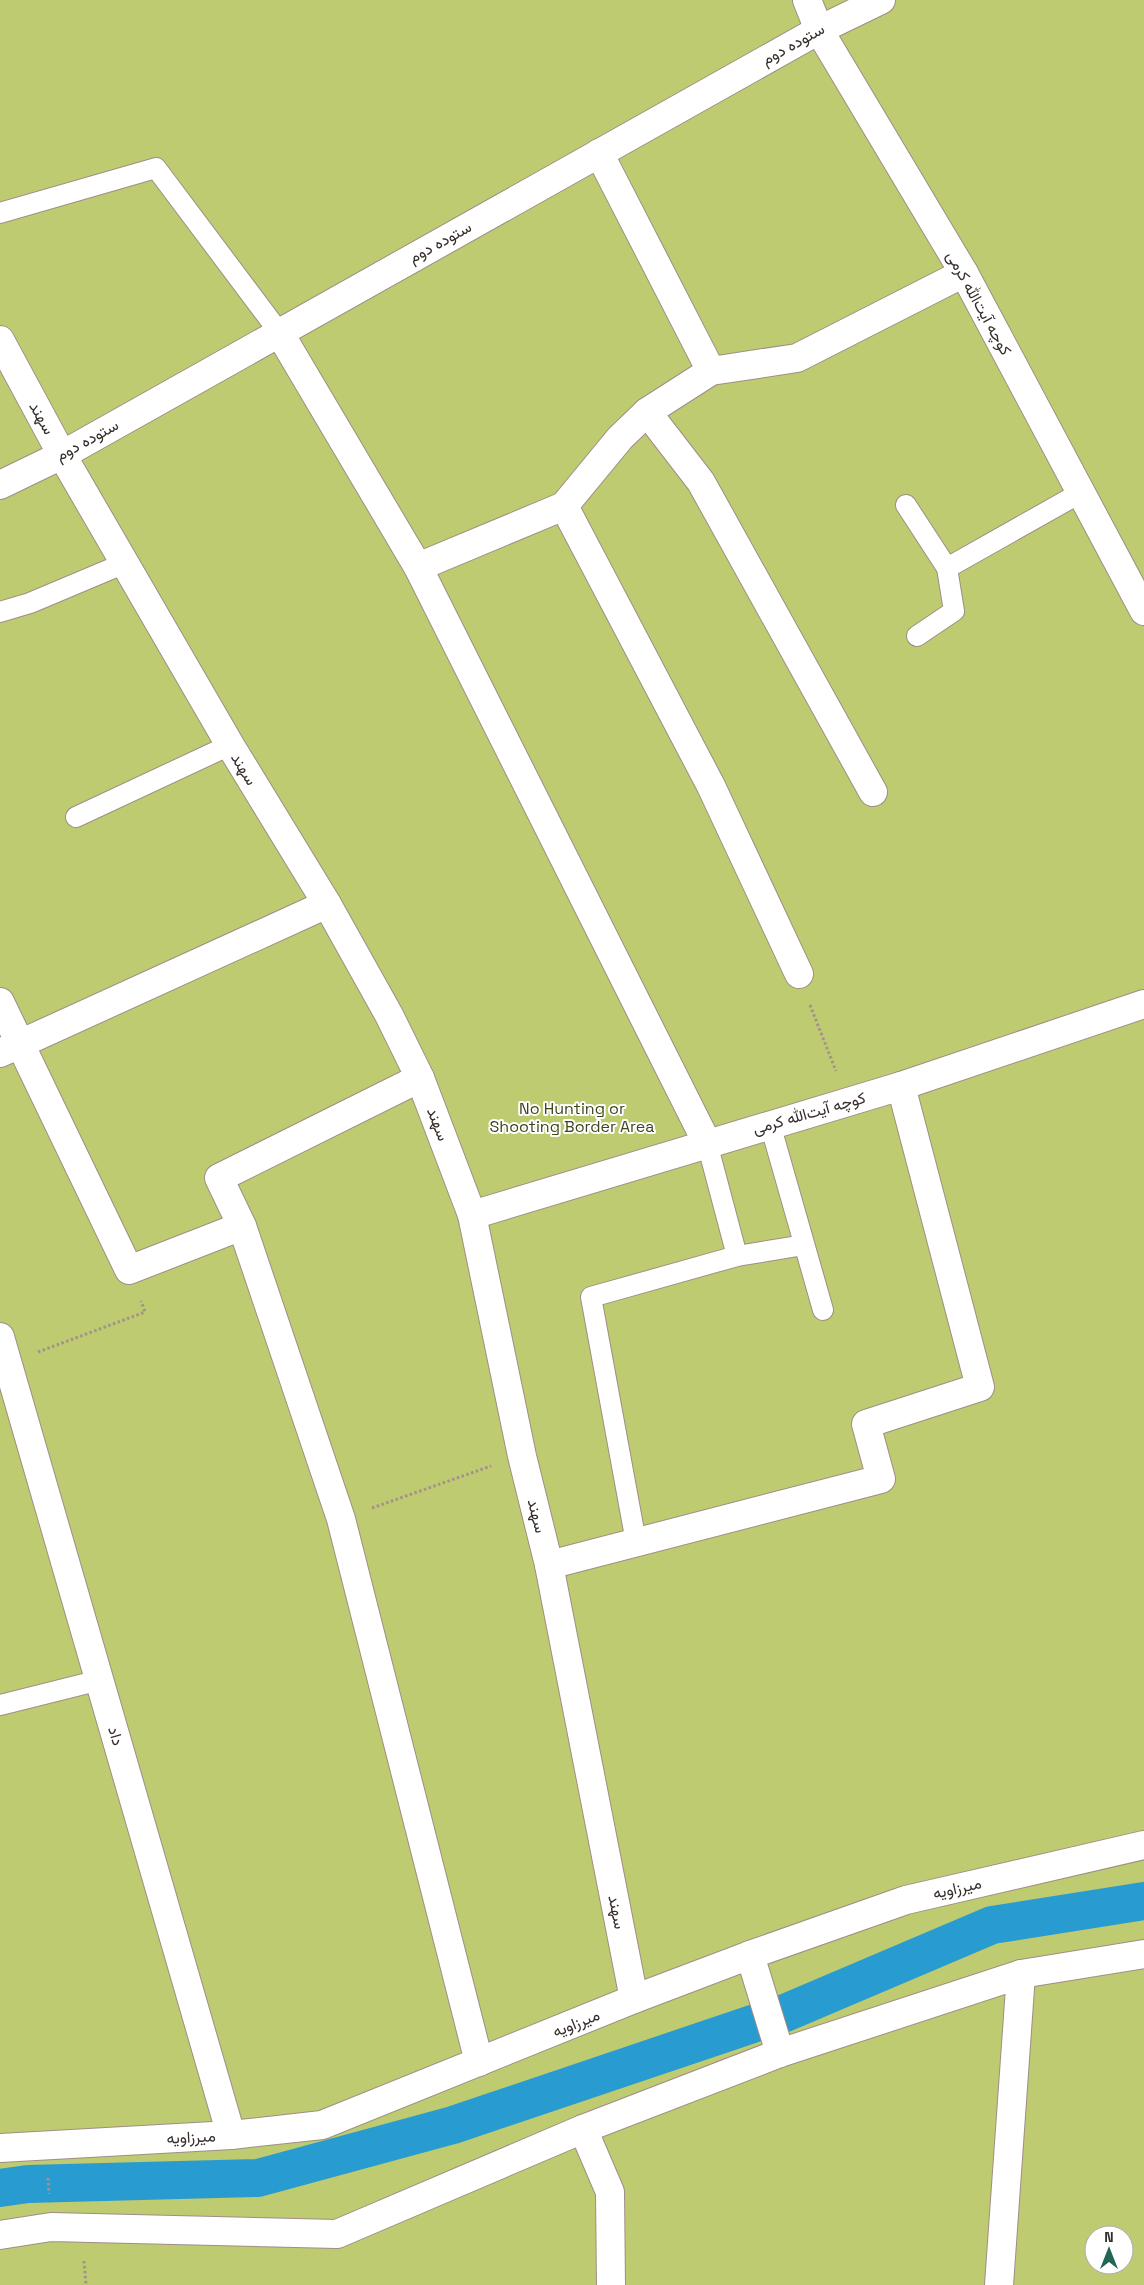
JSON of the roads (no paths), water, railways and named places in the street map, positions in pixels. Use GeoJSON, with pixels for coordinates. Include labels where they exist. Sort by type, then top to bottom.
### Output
{"type":"FeatureCollection","features":[{"type":"Feature","properties":{"kind":"street","name":"کوچه آیت‌الله کرمی"},"geometry":{"type":"LineString","coordinates":[[807,0],[819,30],[964,273],[1144,611]]}},
{"type":"Feature","properties":{"kind":"street","name":"ستوده دوم"},"geometry":{"type":"LineString","coordinates":[[0,486],[62,455],[819,30],[880,0]]}},
{"type":"Feature","properties":{"kind":"street"},"geometry":{"type":"LineString","coordinates":[[599,153],[712,371]]}},
{"type":"Feature","properties":{"kind":"street"},"geometry":{"type":"LineString","coordinates":[[418,566],[564,506],[620,438],[647,412],[712,371],[797,358],[964,273]]}},
{"type":"Feature","properties":{"kind":"street"},"geometry":{"type":"LineString","coordinates":[[279,332],[418,566],[707,1143]]}},
{"type":"Feature","properties":{"kind":"street","name":"سهند"},"geometry":{"type":"LineString","coordinates":[[0,340],[62,455],[230,745],[327,904],[389,1015],[420,1078],[472,1215],[522,1456],[549,1565],[634,1999]]}},
{"type":"Feature","properties":{"kind":"street"},"geometry":{"type":"LineString","coordinates":[[647,412],[701,482],[873,792]]}},
{"type":"Feature","properties":{"kind":"street"},"geometry":{"type":"LineString","coordinates":[[564,506],[711,786],[798,974]]}},
{"type":"Feature","properties":{"kind":"street"},"geometry":{"type":"LineString","coordinates":[[10,1048],[327,904]]}},
{"type":"Feature","properties":{"kind":"street"},"geometry":{"type":"LineString","coordinates":[[0,1002],[10,1048],[129,1270],[242,1226]]}},
{"type":"Feature","properties":{"kind":"street","name":"کوچه آیت‌الله کرمی"},"geometry":{"type":"LineString","coordinates":[[472,1215],[901,1086],[1144,1004]]}},
{"type":"Feature","properties":{"kind":"street"},"geometry":{"type":"LineString","coordinates":[[420,1078],[219,1178],[242,1226],[341,1519],[479,2062]]}},
{"type":"Feature","properties":{"kind":"street"},"geometry":{"type":"LineString","coordinates":[[549,1565],[882,1479],[866,1424],[980,1388],[901,1086]]}},
{"type":"Feature","properties":{"kind":"street","name":"داد"},"geometry":{"type":"LineString","coordinates":[[0,1337],[231,2136]]}},
{"type":"Feature","properties":{"kind":"street","name":"میرزاویه"},"geometry":{"type":"LineString","coordinates":[[0,2148],[231,2136],[322,2125],[634,1999],[750,1955],[906,1900],[1144,1845]]}},
{"type":"Feature","properties":{"kind":"street"},"geometry":{"type":"LineString","coordinates":[[0,2235],[51,2227],[337,2234],[778,2045],[1021,1974],[1144,1954]]}},
{"type":"Feature","properties":{"kind":"street"},"geometry":{"type":"LineString","coordinates":[[750,1955],[778,2045]]}},
{"type":"Feature","properties":{"kind":"street"},"geometry":{"type":"LineString","coordinates":[[999,2285],[1021,1974]]}},
{"type":"Feature","properties":{"kind":"street"},"geometry":{"type":"LineString","coordinates":[[583,2130],[610,2192],[611,2285]]}},
{"type":"Feature","properties":{"kind":"lane"},"geometry":{"type":"LineString","coordinates":[[0,213],[156,168],[279,332]]}},
{"type":"Feature","properties":{"kind":"lane"},"geometry":{"type":"LineString","coordinates":[[947,568],[1080,493]]}},
{"type":"Feature","properties":{"kind":"lane"},"geometry":{"type":"LineString","coordinates":[[906,505],[947,568],[954,611],[917,636]]}},
{"type":"Feature","properties":{"kind":"lane"},"geometry":{"type":"LineString","coordinates":[[0,612],[30,603],[125,563]]}},
{"type":"Feature","properties":{"kind":"lane"},"geometry":{"type":"LineString","coordinates":[[76,817],[230,745]]}},
{"type":"Feature","properties":{"kind":"lane"},"geometry":{"type":"LineString","coordinates":[[770,1124],[823,1310]]}},
{"type":"Feature","properties":{"kind":"lane"},"geometry":{"type":"LineString","coordinates":[[707,1143],[737,1256]]}},
{"type":"Feature","properties":{"kind":"lane"},"geometry":{"type":"LineString","coordinates":[[636,1542],[591,1297],[737,1256],[804,1244]]}},
{"type":"Feature","properties":{"kind":"lane"},"geometry":{"type":"LineString","coordinates":[[0,1705],[100,1680]]}},
{"type":"Feature","properties":{"kind":"waterway"},"geometry":{"type":"LineString","coordinates":[[0,2188],[28,2184],[258,2178],[453,2125],[785,2013],[992,1925],[1144,1901]]}},
{"type":"Feature","properties":{"kind":"park label","name":"No Hunting or Shooting Border Area"},"geometry":{"type":"Point","coordinates":[572,1117]}}]}
